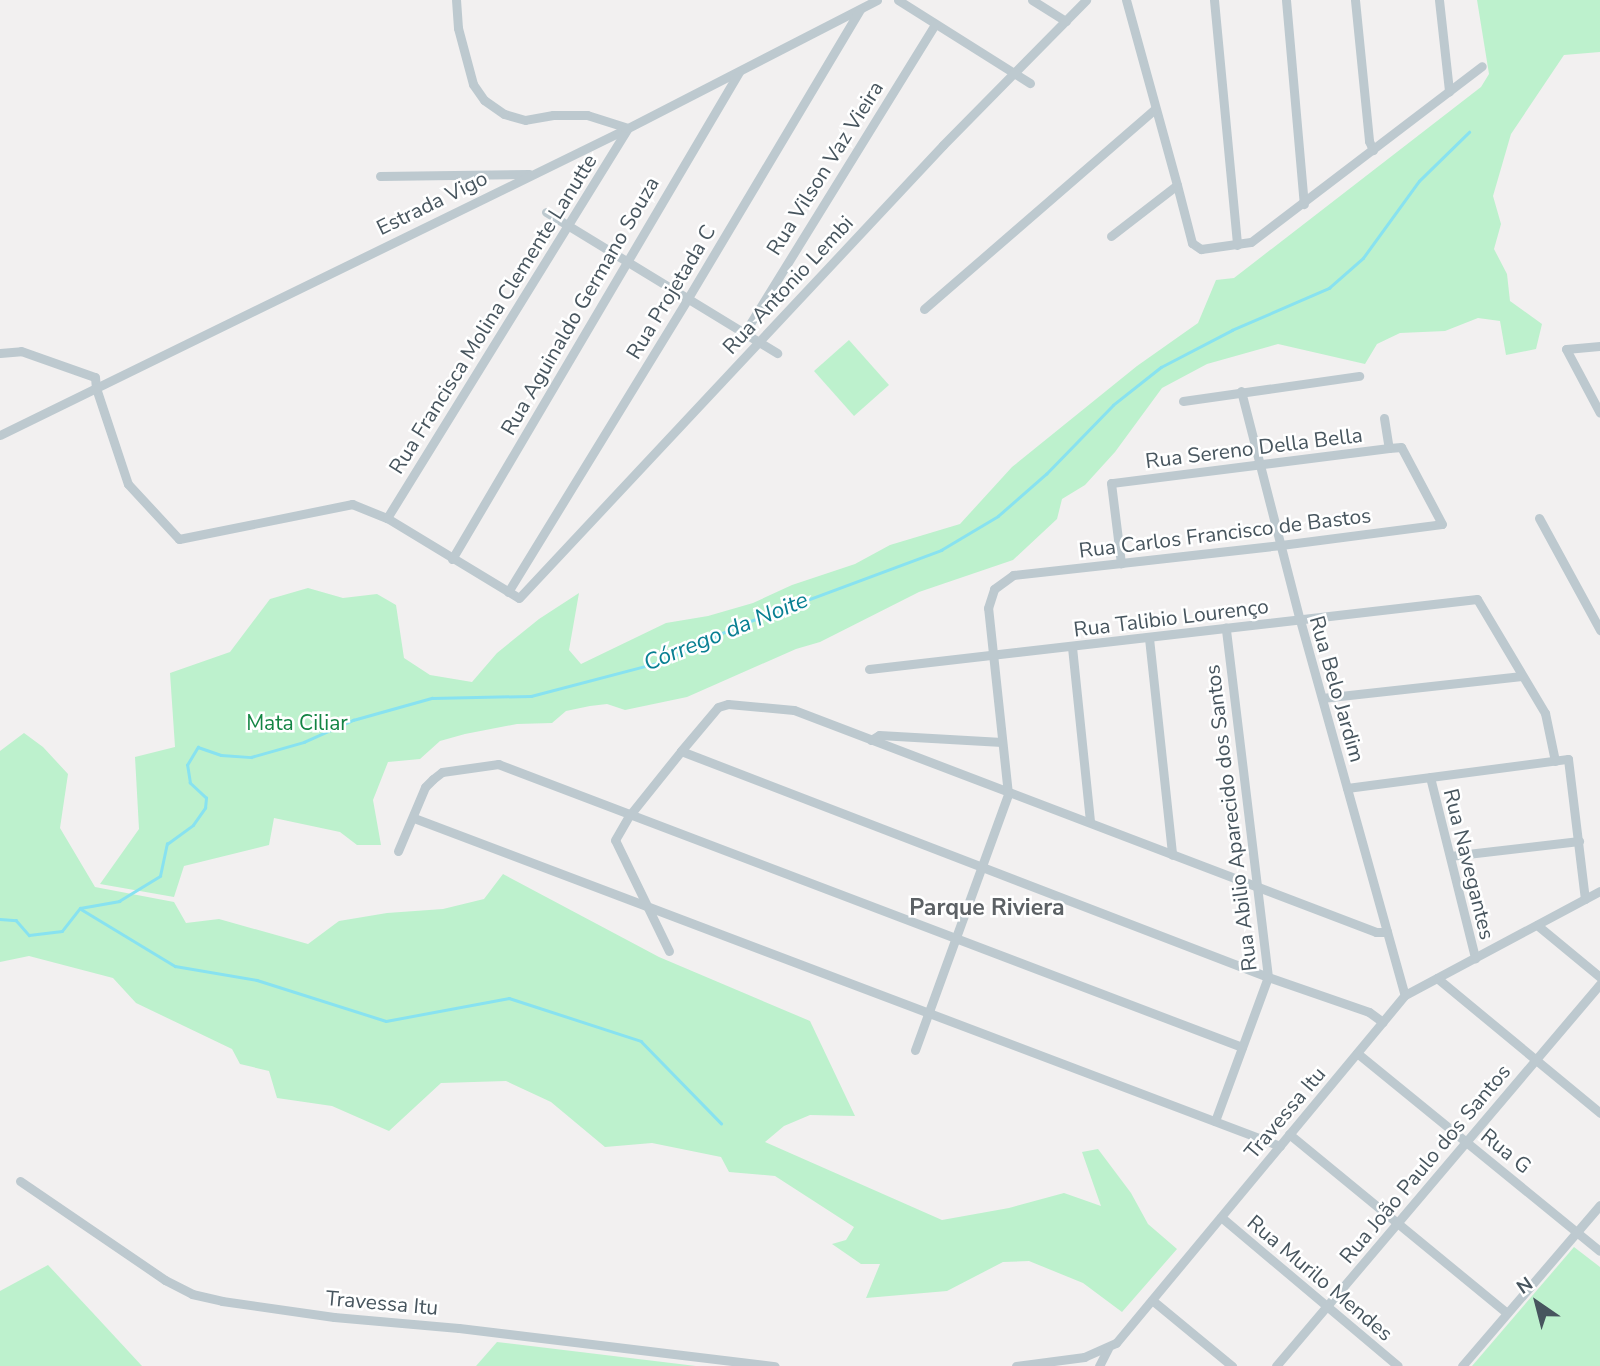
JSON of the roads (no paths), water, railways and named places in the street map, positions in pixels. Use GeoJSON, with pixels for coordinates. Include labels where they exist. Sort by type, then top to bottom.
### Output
{"type":"FeatureCollection","features":[{"type":"Feature","properties":{"kind":"street"},"geometry":{"type":"LineString","coordinates":[[456,0],[458,28],[472,84],[484,100],[504,114],[524,120],[554,115],[587,116],[628,128]]}},
{"type":"Feature","properties":{"kind":"street","name":"Estrada Vigo"},"geometry":{"type":"LineString","coordinates":[[0,435],[628,128],[877,0]]}},
{"type":"Feature","properties":{"kind":"street"},"geometry":{"type":"LineString","coordinates":[[898,0],[1030,83]]}},
{"type":"Feature","properties":{"kind":"street"},"geometry":{"type":"LineString","coordinates":[[1032,0],[1066,20]]}},
{"type":"Feature","properties":{"kind":"street","name":"Rua Antonio Lembi"},"geometry":{"type":"LineString","coordinates":[[508,592],[519,598],[943,145],[1086,0]]}},
{"type":"Feature","properties":{"kind":"street"},"geometry":{"type":"LineString","coordinates":[[1214,0],[1237,245]]}},
{"type":"Feature","properties":{"kind":"street"},"geometry":{"type":"LineString","coordinates":[[1286,0],[1304,204]]}},
{"type":"Feature","properties":{"kind":"street"},"geometry":{"type":"LineString","coordinates":[[1355,0],[1369,141],[1373,150]]}},
{"type":"Feature","properties":{"kind":"street"},"geometry":{"type":"LineString","coordinates":[[1438,0],[1450,91]]}},
{"type":"Feature","properties":{"kind":"street"},"geometry":{"type":"LineString","coordinates":[[1126,1],[1192,243],[1200,249],[1251,242],[1482,66]]}},
{"type":"Feature","properties":{"kind":"street","name":"Rua Projetada C"},"geometry":{"type":"LineString","coordinates":[[508,592],[861,8]]}},
{"type":"Feature","properties":{"kind":"street","name":"Rua Vilson Vaz Vieira"},"geometry":{"type":"LineString","coordinates":[[745,332],[935,24]]}},
{"type":"Feature","properties":{"kind":"street","name":"Rua Aguinaldo Germano Souza"},"geometry":{"type":"LineString","coordinates":[[452,559],[740,71]]}},
{"type":"Feature","properties":{"kind":"street"},"geometry":{"type":"LineString","coordinates":[[924,309],[1155,109]]}},
{"type":"Feature","properties":{"kind":"street","name":"Rua Francisca Molina Clemente Lanutte"},"geometry":{"type":"LineString","coordinates":[[387,518],[570,226],[628,128]]}},
{"type":"Feature","properties":{"kind":"street"},"geometry":{"type":"LineString","coordinates":[[380,176],[531,174]]}},
{"type":"Feature","properties":{"kind":"street"},"geometry":{"type":"LineString","coordinates":[[1111,236],[1177,185]]}},
{"type":"Feature","properties":{"kind":"street"},"geometry":{"type":"LineString","coordinates":[[546,212],[777,353]]}},
{"type":"Feature","properties":{"kind":"street"},"geometry":{"type":"LineString","coordinates":[[1600,346],[1566,349],[1600,413]]}},
{"type":"Feature","properties":{"kind":"street"},"geometry":{"type":"LineString","coordinates":[[0,353],[21,351],[95,377],[96,388],[128,484],[178,539],[336,505],[352,504],[387,518],[508,592]]}},
{"type":"Feature","properties":{"kind":"street"},"geometry":{"type":"LineString","coordinates":[[1183,401],[1359,376]]}},
{"type":"Feature","properties":{"kind":"street","name":"Rua Belo Jardim"},"geometry":{"type":"LineString","coordinates":[[1241,391],[1321,698],[1405,995]]}},
{"type":"Feature","properties":{"kind":"street"},"geometry":{"type":"LineString","coordinates":[[1384,418],[1389,448]]}},
{"type":"Feature","properties":{"kind":"street","name":"Rua Sereno Della Bella"},"geometry":{"type":"LineString","coordinates":[[1121,563],[1111,483],[1389,448],[1401,447],[1442,524]]}},
{"type":"Feature","properties":{"kind":"street"},"geometry":{"type":"LineString","coordinates":[[1539,518],[1600,630]]}},
{"type":"Feature","properties":{"kind":"street","name":"Rua Carlos Francisco de Bastos"},"geometry":{"type":"LineString","coordinates":[[992,657],[988,608],[994,589],[1013,575],[1442,524]]}},
{"type":"Feature","properties":{"kind":"street"},"geometry":{"type":"LineString","coordinates":[[527,563],[542,573]]}},
{"type":"Feature","properties":{"kind":"street","name":"Rua Talibio Lourenço"},"geometry":{"type":"LineString","coordinates":[[869,669],[992,657],[1477,599],[1522,676]]}},
{"type":"Feature","properties":{"kind":"street","name":"Rua Abilio Aparecido dos Santos"},"geometry":{"type":"LineString","coordinates":[[1215,1121],[1268,976],[1226,628]]}},
{"type":"Feature","properties":{"kind":"street"},"geometry":{"type":"LineString","coordinates":[[1149,638],[1172,855]]}},
{"type":"Feature","properties":{"kind":"street"},"geometry":{"type":"LineString","coordinates":[[1072,647],[1090,822]]}},
{"type":"Feature","properties":{"kind":"street"},"geometry":{"type":"LineString","coordinates":[[915,1050],[1008,794],[992,657]]}},
{"type":"Feature","properties":{"kind":"street"},"geometry":{"type":"LineString","coordinates":[[1321,698],[1522,676],[1549,722],[1555,761]]}},
{"type":"Feature","properties":{"kind":"street"},"geometry":{"type":"LineString","coordinates":[[669,951],[615,840],[629,816],[681,751],[718,707],[728,704],[784,706],[1008,794],[1090,822],[1376,932],[1387,932]]}},
{"type":"Feature","properties":{"kind":"street"},"geometry":{"type":"LineString","coordinates":[[871,740],[879,735],[1002,741]]}},
{"type":"Feature","properties":{"kind":"street"},"geometry":{"type":"LineString","coordinates":[[681,751],[1268,976],[1370,1012],[1383,1022]]}},
{"type":"Feature","properties":{"kind":"street"},"geometry":{"type":"LineString","coordinates":[[1347,788],[1568,759],[1585,899]]}},
{"type":"Feature","properties":{"kind":"street"},"geometry":{"type":"LineString","coordinates":[[398,851],[425,787],[442,772],[498,764],[1242,1047]]}},
{"type":"Feature","properties":{"kind":"street","name":"Rua Navegantes"},"geometry":{"type":"LineString","coordinates":[[1430,778],[1475,958]]}},
{"type":"Feature","properties":{"kind":"street"},"geometry":{"type":"LineString","coordinates":[[414,818],[1280,1146]]}},
{"type":"Feature","properties":{"kind":"street"},"geometry":{"type":"LineString","coordinates":[[1450,856],[1579,841]]}},
{"type":"Feature","properties":{"kind":"street","name":"Travessa Itu"},"geometry":{"type":"LineString","coordinates":[[1016,1366],[1084,1356],[1108,1348],[1128,1330],[1405,995],[1600,891]]}},
{"type":"Feature","properties":{"kind":"street"},"geometry":{"type":"LineString","coordinates":[[1536,925],[1600,977]]}},
{"type":"Feature","properties":{"kind":"street"},"geometry":{"type":"LineString","coordinates":[[1437,978],[1600,1112]]}},
{"type":"Feature","properties":{"kind":"street","name":"Rua João Paulo dos Santos"},"geometry":{"type":"LineString","coordinates":[[1276,1366],[1600,984]]}},
{"type":"Feature","properties":{"kind":"street","name":"Rua G"},"geometry":{"type":"LineString","coordinates":[[1357,1053],[1600,1251]]}},
{"type":"Feature","properties":{"kind":"street"},"geometry":{"type":"LineString","coordinates":[[1289,1134],[1507,1313]]}},
{"type":"Feature","properties":{"kind":"street","name":"Travessa Itu"},"geometry":{"type":"LineString","coordinates":[[20,1181],[165,1280],[192,1294],[222,1301],[334,1317],[459,1328],[775,1366]]}},
{"type":"Feature","properties":{"kind":"street"},"geometry":{"type":"LineString","coordinates":[[1462,1366],[1600,1205]]}},
{"type":"Feature","properties":{"kind":"street","name":"Rua Murilo Mendes"},"geometry":{"type":"LineString","coordinates":[[1221,1217],[1398,1366]]}},
{"type":"Feature","properties":{"kind":"street"},"geometry":{"type":"LineString","coordinates":[[1152,1300],[1232,1366]]}},
{"type":"Feature","properties":{"kind":"street"},"geometry":{"type":"LineString","coordinates":[[1099,1366],[1108,1348]]}},
{"type":"Feature","properties":{"kind":"waterway","name":"Córrego da Noite"},"geometry":{"type":"LineString","coordinates":[[0,919],[16,920],[29,935],[62,931],[80,908],[119,901],[160,876],[167,844],[193,825],[205,808],[206,798],[190,783],[187,765],[198,747],[221,755],[251,757],[304,742],[353,720],[432,698],[531,696],[661,662],[737,626],[941,550],[998,516],[1046,474],[1113,405],[1161,367],[1232,330],[1329,288],[1363,258],[1419,181],[1469,132]]}},
{"type":"Feature","properties":{"kind":"waterway"},"geometry":{"type":"LineString","coordinates":[[81,909],[175,966],[257,980],[386,1021],[509,998],[641,1041],[721,1123]]}},
{"type":"Feature","properties":{"kind":"district","name":"Parque Riviera"},"geometry":{"type":"Point","coordinates":[987,908]}},
{"type":"Feature","properties":{"kind":"park label","name":"Mata Ciliar"},"geometry":{"type":"Point","coordinates":[297,723]}}]}
